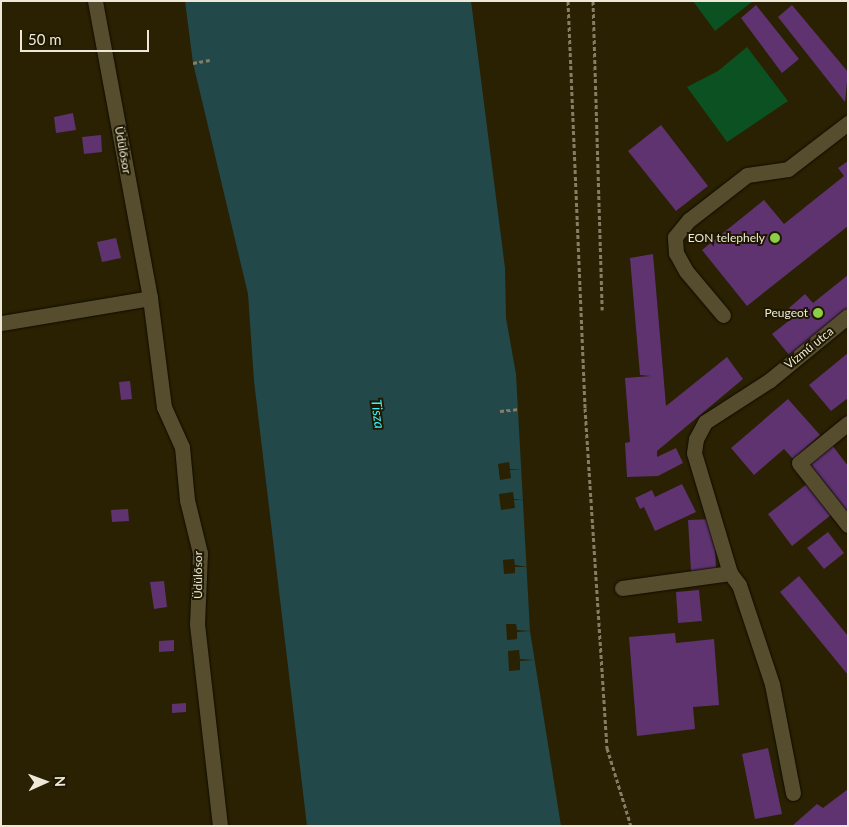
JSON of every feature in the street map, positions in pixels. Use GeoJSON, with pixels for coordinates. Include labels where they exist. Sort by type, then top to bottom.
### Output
{"type":"FeatureCollection","features":[{"type":"Feature","properties":{"kind":"street","name":"Üdülősor"},"geometry":{"type":"LineString","coordinates":[[95,1],[150,298],[164,406],[182,447],[187,500],[200,553],[198,624],[220,826]]}},
{"type":"Feature","properties":{"kind":"street"},"geometry":{"type":"LineString","coordinates":[[723,315],[686,272],[676,253],[675,237],[689,220],[747,175],[788,170],[848,123]]}},
{"type":"Feature","properties":{"kind":"street"},"geometry":{"type":"LineString","coordinates":[[1,323],[150,298]]}},
{"type":"Feature","properties":{"kind":"street","name":"Vízmű utca"},"geometry":{"type":"LineString","coordinates":[[793,793],[772,684],[739,584],[730,573],[694,453],[696,439],[705,422],[770,380],[848,316]]}},
{"type":"Feature","properties":{"kind":"street"},"geometry":{"type":"LineString","coordinates":[[848,423],[799,463],[848,525]]}},
{"type":"Feature","properties":{"kind":"street"},"geometry":{"type":"LineString","coordinates":[[622,588],[730,573]]}},
{"type":"Feature","properties":{"kind":"path"},"geometry":{"type":"LineString","coordinates":[[568,1],[585,408],[607,748],[631,826]]}},
{"type":"Feature","properties":{"kind":"path"},"geometry":{"type":"LineString","coordinates":[[593,1],[602,310]]}},
{"type":"Feature","properties":{"kind":"path"},"geometry":{"type":"LineString","coordinates":[[193,63],[210,60]]}},
{"type":"Feature","properties":{"kind":"path"},"geometry":{"type":"LineString","coordinates":[[500,411],[518,409]]}},
{"type":"Feature","properties":{"kind":"green space"},"geometry":{"type":"Polygon","coordinates":[[[693,1],[753,1],[715,31],[693,1]]]}},
{"type":"Feature","properties":{"kind":"green space"},"geometry":{"type":"Polygon","coordinates":[[[747,47],[788,101],[727,142],[687,87],[718,71],[747,47]]]}},
{"type":"Feature","properties":{"kind":"water","name":"Tisza"},"geometry":{"type":"Polygon","coordinates":[[[185,1],[471,1],[505,268],[506,318],[516,374],[530,631],[561,826],[307,826],[254,381],[248,294],[193,63],[185,1]]]}},
{"type":"Feature","properties":{"kind":"pier"},"geometry":{"type":"Polygon","coordinates":[[[509,462],[510,469],[522,469],[510,470],[511,478],[500,480],[498,464],[509,462]]]}},
{"type":"Feature","properties":{"kind":"pier"},"geometry":{"type":"Polygon","coordinates":[[[513,492],[514,499],[524,500],[514,500],[515,508],[501,510],[499,494],[513,492]]]}},
{"type":"Feature","properties":{"kind":"pier"},"geometry":{"type":"Polygon","coordinates":[[[514,559],[515,565],[528,567],[515,567],[515,573],[504,574],[503,560],[514,559]]]}},
{"type":"Feature","properties":{"kind":"pier"},"geometry":{"type":"Polygon","coordinates":[[[506,624],[516,624],[517,630],[530,631],[517,632],[517,639],[507,640],[506,624]]]}},
{"type":"Feature","properties":{"kind":"pier"},"geometry":{"type":"Polygon","coordinates":[[[519,650],[520,659],[534,660],[520,661],[520,670],[509,671],[508,651],[519,650]]]}},
{"type":"Feature","properties":{"kind":"building"},"geometry":{"type":"Polygon","coordinates":[[[756,5],[799,59],[782,73],[741,18],[756,5]]]}},
{"type":"Feature","properties":{"kind":"building"},"geometry":{"type":"Polygon","coordinates":[[[792,5],[848,72],[845,102],[778,17],[792,5]]]}},
{"type":"Feature","properties":{"kind":"building"},"geometry":{"type":"Polygon","coordinates":[[[73,113],[76,130],[56,133],[54,117],[73,113]]]}},
{"type":"Feature","properties":{"kind":"building"},"geometry":{"type":"Polygon","coordinates":[[[661,125],[708,186],[676,211],[628,151],[661,125]]]}},
{"type":"Feature","properties":{"kind":"building"},"geometry":{"type":"Polygon","coordinates":[[[101,135],[102,152],[84,154],[82,137],[101,135]]]}},
{"type":"Feature","properties":{"kind":"building","name":"EON telephely"},"geometry":{"type":"Polygon","coordinates":[[[848,161],[848,226],[747,306],[702,250],[764,200],[784,224],[844,176],[838,168],[848,161]]]}},
{"type":"Feature","properties":{"kind":"building"},"geometry":{"type":"Polygon","coordinates":[[[116,238],[121,258],[102,262],[97,242],[116,238]]]}},
{"type":"Feature","properties":{"kind":"building"},"geometry":{"type":"Polygon","coordinates":[[[653,254],[666,406],[727,357],[743,379],[657,451],[657,457],[676,448],[683,463],[658,476],[627,477],[625,443],[630,442],[625,378],[651,376],[640,375],[630,258],[653,254]]]}},
{"type":"Feature","properties":{"kind":"building","name":"Peugeot"},"geometry":{"type":"Polygon","coordinates":[[[848,275],[848,309],[790,356],[772,334],[795,316],[789,308],[805,294],[813,303],[848,275]]]}},
{"type":"Feature","properties":{"kind":"building"},"geometry":{"type":"Polygon","coordinates":[[[848,353],[848,398],[831,411],[809,385],[848,353]]]}},
{"type":"Feature","properties":{"kind":"building"},"geometry":{"type":"Polygon","coordinates":[[[130,381],[132,399],[121,400],[119,382],[130,381]]]}},
{"type":"Feature","properties":{"kind":"building"},"geometry":{"type":"Polygon","coordinates":[[[788,399],[820,435],[793,459],[784,449],[754,475],[731,448],[788,399]]]}},
{"type":"Feature","properties":{"kind":"building"},"geometry":{"type":"Polygon","coordinates":[[[832,445],[848,466],[848,513],[809,463],[832,445]]]}},
{"type":"Feature","properties":{"kind":"building"},"geometry":{"type":"Polygon","coordinates":[[[682,484],[696,512],[655,531],[644,507],[640,509],[635,498],[652,490],[655,497],[682,484]]]}},
{"type":"Feature","properties":{"kind":"building"},"geometry":{"type":"Polygon","coordinates":[[[807,484],[831,515],[792,546],[768,514],[807,484]]]}},
{"type":"Feature","properties":{"kind":"building"},"geometry":{"type":"Polygon","coordinates":[[[128,509],[129,521],[112,522],[111,510],[128,509]]]}},
{"type":"Feature","properties":{"kind":"building"},"geometry":{"type":"Polygon","coordinates":[[[714,519],[716,570],[691,571],[688,520],[714,519]]]}},
{"type":"Feature","properties":{"kind":"building"},"geometry":{"type":"Polygon","coordinates":[[[828,532],[844,553],[824,569],[807,548],[828,532]]]}},
{"type":"Feature","properties":{"kind":"building"},"geometry":{"type":"Polygon","coordinates":[[[799,576],[848,636],[848,675],[780,592],[799,576]]]}},
{"type":"Feature","properties":{"kind":"building"},"geometry":{"type":"Polygon","coordinates":[[[164,581],[167,607],[154,609],[150,582],[164,581]]]}},
{"type":"Feature","properties":{"kind":"building"},"geometry":{"type":"Polygon","coordinates":[[[699,590],[702,621],[678,623],[676,592],[699,590]]]}},
{"type":"Feature","properties":{"kind":"building"},"geometry":{"type":"Polygon","coordinates":[[[675,633],[676,643],[714,639],[719,705],[693,707],[695,729],[637,736],[629,637],[675,633]]]}},
{"type":"Feature","properties":{"kind":"building"},"geometry":{"type":"Polygon","coordinates":[[[174,640],[174,651],[159,652],[159,641],[174,640]]]}},
{"type":"Feature","properties":{"kind":"building"},"geometry":{"type":"Polygon","coordinates":[[[186,703],[186,712],[172,713],[172,704],[186,703]]]}},
{"type":"Feature","properties":{"kind":"building"},"geometry":{"type":"Polygon","coordinates":[[[768,748],[782,814],[755,819],[742,754],[768,748]]]}},
{"type":"Feature","properties":{"kind":"building"},"geometry":{"type":"Polygon","coordinates":[[[848,789],[848,826],[792,826],[817,804],[823,808],[848,789]]]}},
{"type":"Feature","properties":{"kind":"place","name":"EON telephely"},"geometry":{"type":"Point","coordinates":[775,238]}},
{"type":"Feature","properties":{"kind":"place","name":"Peugeot"},"geometry":{"type":"Point","coordinates":[818,313]}}]}
